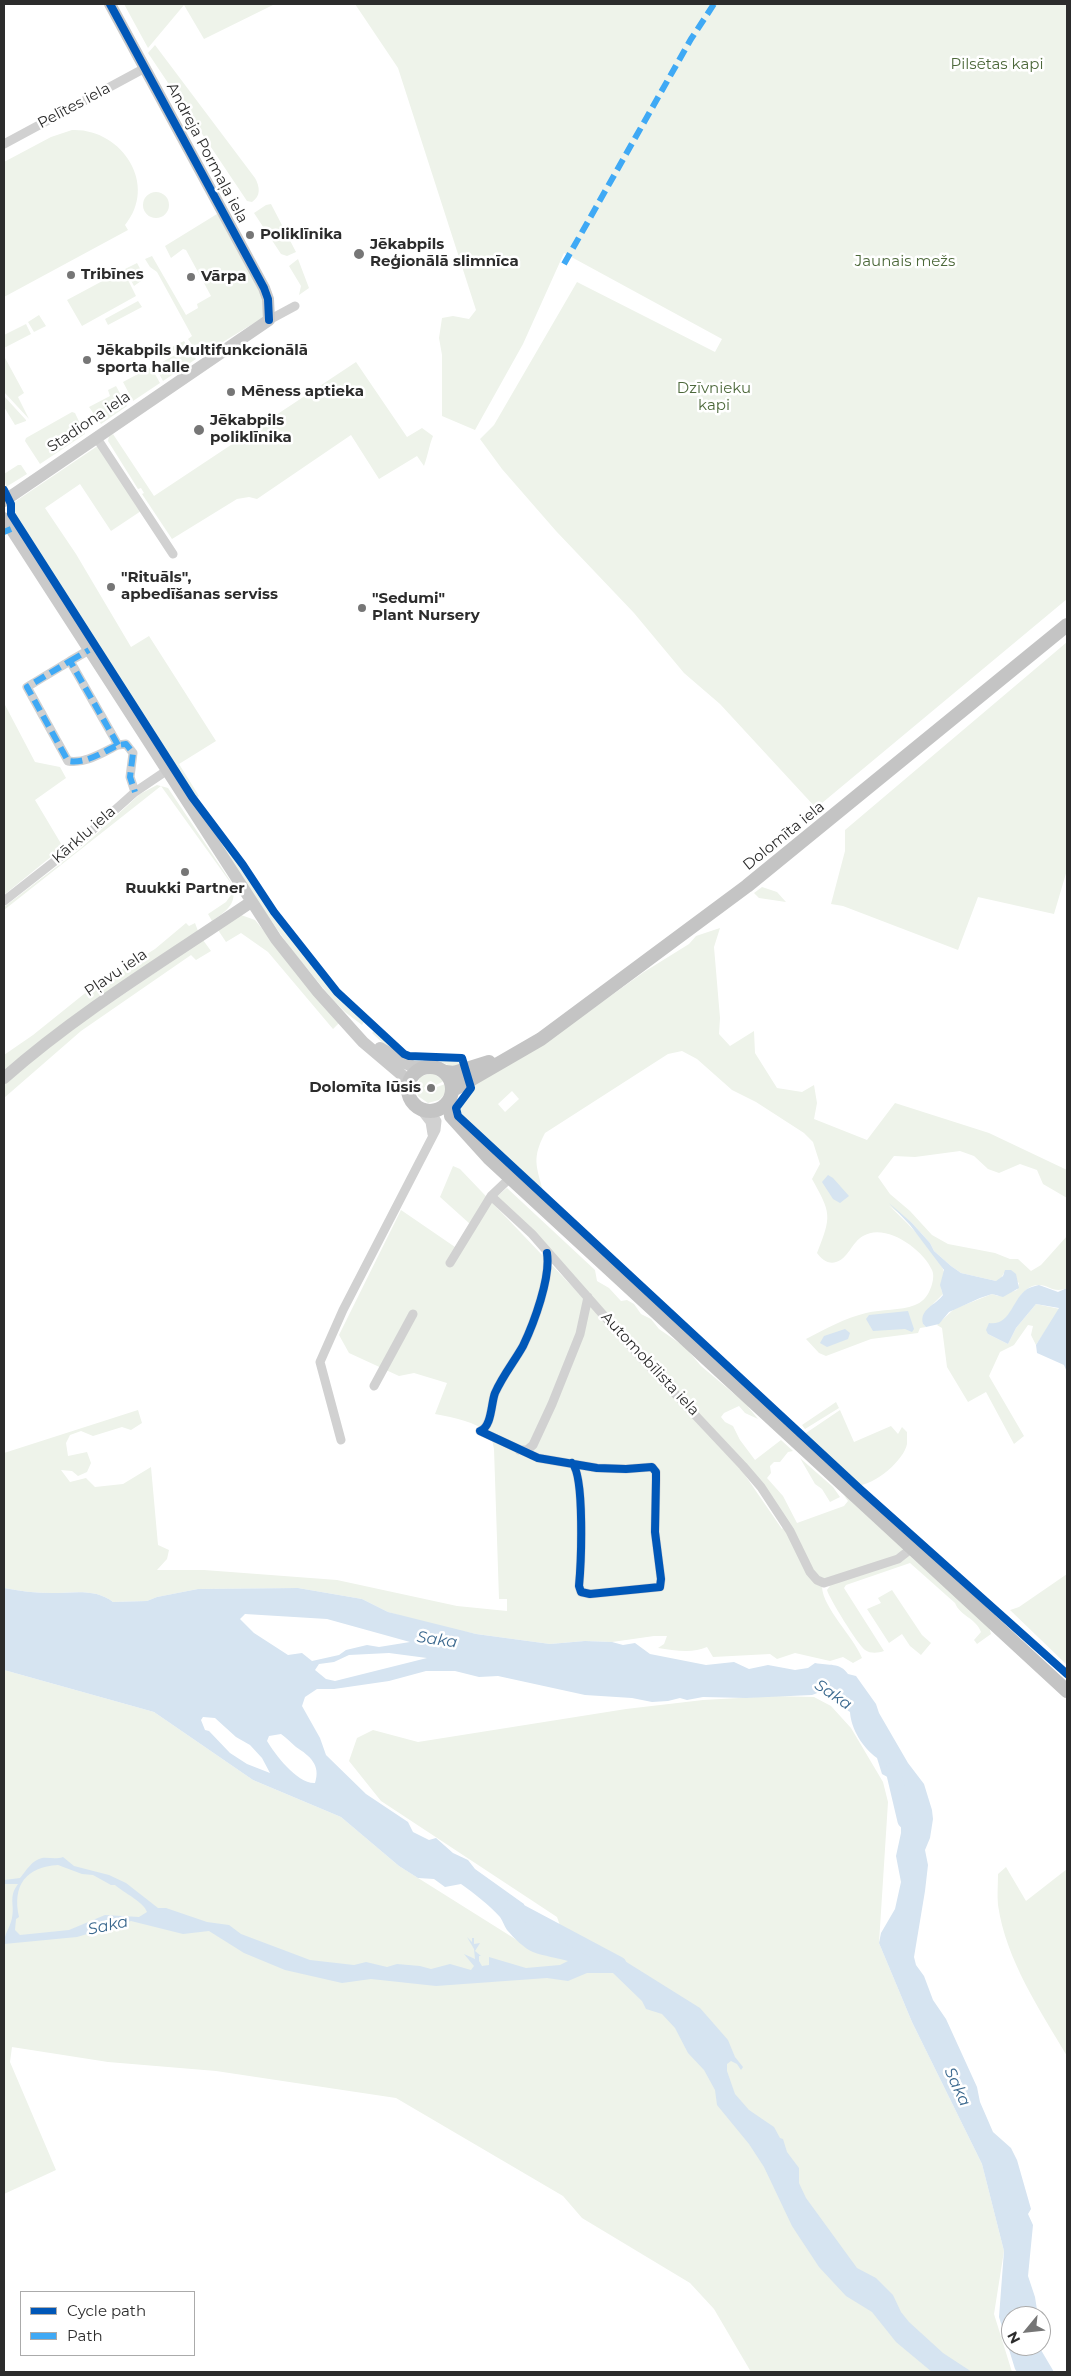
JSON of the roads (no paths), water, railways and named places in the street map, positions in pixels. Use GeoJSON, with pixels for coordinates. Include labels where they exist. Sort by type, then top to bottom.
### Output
{"type":"FeatureCollection","features":[{"type":"Feature","properties":{"kind":"main road","name":"Dolomīta iela"},"geometry":{"type":"LineString","coordinates":[[451,1096],[541,1039],[747,886],[1067,625]]}},
{"type":"Feature","properties":{"kind":"main road","name":"Dolomīta iela"},"geometry":{"type":"LineString","coordinates":[[446,1072],[454,1073],[509,1058]]}},
{"type":"Feature","properties":{"kind":"main road"},"geometry":{"type":"LineString","coordinates":[[489,1158],[456,1134],[429,1110],[414,1105],[408,1094],[409,1081],[416,1071],[434,1066],[446,1072],[450,1077],[451,1116],[489,1158],[1067,1691]]}},
{"type":"Feature","properties":{"kind":"main road"},"geometry":{"type":"LineString","coordinates":[[429,1110],[451,1096]]}},
{"type":"Feature","properties":{"kind":"street","name":"Andreja Pormaļa iela"},"geometry":{"type":"LineString","coordinates":[[110,4],[264,288],[268,299],[269,320]]}},
{"type":"Feature","properties":{"kind":"street","name":"Pelītes iela"},"geometry":{"type":"LineString","coordinates":[[4,144],[145,68]]}},
{"type":"Feature","properties":{"kind":"street","name":"Stadiona iela"},"geometry":{"type":"LineString","coordinates":[[4,501],[269,320],[295,306]]}},
{"type":"Feature","properties":{"kind":"street"},"geometry":{"type":"LineString","coordinates":[[96,437],[173,554]]}},
{"type":"Feature","properties":{"kind":"street"},"geometry":{"type":"LineString","coordinates":[[4,518],[8,531],[88,650],[251,902],[294,963],[363,1042],[409,1081]]}},
{"type":"Feature","properties":{"kind":"street"},"geometry":{"type":"LineString","coordinates":[[88,650],[27,687],[64,755],[71,762],[85,760],[118,745],[126,744],[132,753],[130,777],[135,792]]}},
{"type":"Feature","properties":{"kind":"street"},"geometry":{"type":"LineString","coordinates":[[70,662],[118,745]]}},
{"type":"Feature","properties":{"kind":"street","name":"Kārklu iela"},"geometry":{"type":"LineString","coordinates":[[4,901],[78,843],[135,792],[166,771]]}},
{"type":"Feature","properties":{"kind":"street","name":"Pļavu iela"},"geometry":{"type":"LineString","coordinates":[[4,1078],[38,1048],[86,1013],[251,902]]}},
{"type":"Feature","properties":{"kind":"street"},"geometry":{"type":"LineString","coordinates":[[353,1029],[390,1055],[413,1067],[422,1068]]}},
{"type":"Feature","properties":{"kind":"street"},"geometry":{"type":"LineString","coordinates":[[341,1440],[320,1362],[343,1310],[432,1137],[429,1110]]}},
{"type":"Feature","properties":{"kind":"street"},"geometry":{"type":"LineString","coordinates":[[450,1263],[491,1196],[510,1178]]}},
{"type":"Feature","properties":{"kind":"street","name":"Automobīlista iela"},"geometry":{"type":"LineString","coordinates":[[491,1196],[532,1234],[635,1351],[761,1487],[790,1531],[810,1572],[817,1580],[824,1583],[894,1561],[903,1557],[912,1548]]}},
{"type":"Feature","properties":{"kind":"street"},"geometry":{"type":"LineString","coordinates":[[548,1253],[549,1261],[542,1297],[523,1345],[508,1367],[494,1395],[486,1426],[480,1431],[538,1458],[572,1463],[597,1468],[626,1469],[650,1466],[654,1469],[656,1480],[655,1532],[661,1579],[660,1587],[590,1594],[581,1592],[579,1586],[582,1528],[578,1473],[572,1463]]}},
{"type":"Feature","properties":{"kind":"street","name":"Automobīlista iela"},"geometry":{"type":"LineString","coordinates":[[519,1450],[527,1450],[533,1444],[552,1404],[580,1334],[588,1297]]}},
{"type":"Feature","properties":{"kind":"street"},"geometry":{"type":"LineString","coordinates":[[374,1386],[413,1314]]}},
{"type":"Feature","properties":{"kind":"water"},"geometry":{"type":"Polygon","coordinates":[[[828,1175],[849,1196],[840,1203],[833,1199],[822,1182],[828,1175]]]}},
{"type":"Feature","properties":{"kind":"water"},"geometry":{"type":"Polygon","coordinates":[[[889,1203],[912,1223],[930,1243],[934,1251],[961,1273],[996,1281],[1003,1276],[1005,1270],[1011,1270],[1016,1274],[1019,1288],[1003,1297],[992,1294],[980,1298],[949,1312],[939,1324],[926,1327],[923,1324],[923,1315],[943,1295],[940,1285],[944,1270],[910,1225],[889,1203]]]}},
{"type":"Feature","properties":{"kind":"water"},"geometry":{"type":"Polygon","coordinates":[[[1039,1285],[1058,1292],[1067,1288],[1067,1372],[1064,1365],[1037,1353],[1036,1345],[1059,1308],[1036,1304],[1016,1328],[1008,1344],[988,1334],[986,1330],[989,1323],[996,1323],[1007,1316],[1022,1293],[1031,1287],[1039,1285]]]}},
{"type":"Feature","properties":{"kind":"water"},"geometry":{"type":"Polygon","coordinates":[[[908,1311],[914,1329],[912,1332],[905,1329],[873,1331],[866,1319],[869,1315],[908,1311]]]}},
{"type":"Feature","properties":{"kind":"water"},"geometry":{"type":"Polygon","coordinates":[[[845,1329],[850,1333],[848,1339],[827,1347],[820,1343],[824,1336],[845,1329]]]}},
{"type":"Feature","properties":{"kind":"water"},"geometry":{"type":"Polygon","coordinates":[[[4,1588],[40,1593],[92,1593],[113,1602],[147,1601],[157,1597],[198,1589],[298,1588],[362,1599],[388,1612],[476,1634],[550,1644],[585,1641],[612,1642],[623,1645],[635,1643],[650,1654],[706,1665],[734,1662],[749,1669],[768,1665],[795,1670],[808,1668],[815,1663],[838,1666],[848,1674],[856,1676],[876,1704],[879,1713],[908,1763],[924,1784],[932,1810],[933,1819],[930,1838],[925,1850],[928,1865],[925,1891],[914,1957],[933,2000],[946,2019],[977,2087],[980,2102],[993,2132],[1011,2148],[1017,2160],[1031,2209],[1028,2214],[1033,2225],[1028,2276],[1036,2306],[1001,2306],[1001,2324],[999,2317],[1004,2251],[982,2164],[912,2022],[879,1943],[881,1933],[895,1909],[901,1882],[896,1856],[901,1833],[901,1796],[893,1780],[882,1774],[877,1758],[859,1738],[850,1712],[820,1692],[812,1695],[746,1698],[703,1697],[687,1700],[680,1698],[652,1702],[632,1698],[585,1695],[498,1676],[479,1677],[455,1671],[426,1671],[389,1681],[334,1689],[317,1689],[305,1697],[302,1706],[320,1738],[326,1755],[366,1794],[408,1822],[413,1832],[429,1840],[436,1838],[453,1853],[468,1860],[475,1869],[524,1904],[526,1913],[534,1924],[580,1942],[588,1951],[594,1954],[620,1958],[700,2008],[728,2040],[735,2057],[743,2067],[741,2070],[737,2064],[731,2061],[727,2064],[727,2071],[735,2094],[749,2110],[774,2127],[780,2138],[783,2139],[787,2152],[799,2168],[799,2183],[806,2198],[857,2268],[876,2278],[893,2295],[901,2312],[909,2322],[943,2353],[972,2372],[932,2372],[896,2342],[872,2312],[846,2296],[819,2267],[792,2226],[764,2167],[749,2144],[717,2105],[715,2090],[704,2070],[688,2053],[675,2028],[662,2014],[646,2009],[642,2001],[613,1973],[587,1973],[568,1981],[547,1978],[436,1986],[371,1979],[342,1983],[285,1970],[244,1953],[209,1931],[183,1934],[131,1921],[77,1937],[4,1944],[13,1913],[12,1897],[18,1884],[4,1884],[4,1880],[20,1878],[38,1859],[63,1857],[74,1866],[109,1875],[126,1883],[158,1908],[166,1908],[207,1922],[229,1925],[241,1934],[310,1960],[354,1965],[366,1962],[387,1967],[397,1964],[431,1969],[450,1964],[471,1970],[474,1966],[464,1954],[475,1959],[474,1949],[467,1937],[472,1942],[472,1938],[474,1938],[474,1944],[480,1943],[475,1951],[481,1956],[479,1956],[479,1961],[482,1966],[489,1965],[489,1957],[526,1968],[560,1965],[568,1961],[530,1951],[507,1930],[495,1912],[461,1884],[445,1887],[434,1879],[418,1878],[399,1866],[341,1817],[253,1780],[154,1712],[4,1670],[4,1588]],[[245,1614],[240,1619],[254,1633],[288,1655],[302,1653],[312,1661],[339,1655],[346,1650],[367,1645],[379,1647],[410,1642],[327,1619],[245,1614]],[[389,1653],[349,1655],[334,1662],[319,1664],[315,1670],[326,1679],[335,1681],[427,1658],[389,1653]],[[203,1717],[201,1720],[205,1730],[209,1731],[230,1753],[247,1764],[270,1773],[262,1758],[250,1745],[236,1737],[215,1718],[203,1717]],[[281,1734],[269,1736],[267,1741],[287,1767],[301,1779],[315,1783],[317,1771],[310,1758],[281,1734]],[[58,1865],[37,1869],[30,1874],[20,1887],[17,1906],[19,1917],[16,1919],[15,1930],[20,1935],[69,1930],[105,1915],[139,1917],[147,1912],[138,1901],[115,1885],[111,1885],[93,1875],[82,1874],[58,1865]]]}},
{"type":"Feature","properties":{"kind":"water"},"geometry":{"type":"Polygon","coordinates":[[[1011,2356],[1045,2356],[1054,2372],[1017,2372],[1011,2356]]]}},
{"type":"Feature","properties":{"kind":"waterway","name":"Saka"},"geometry":{"type":"LineString","coordinates":[[893,1770],[905,1821]]}},
{"type":"Feature","properties":{"kind":"waterway","name":"Saka"},"geometry":{"type":"LineString","coordinates":[[512,1907],[619,1964]]}},
{"type":"Feature","properties":{"kind":"place","name":"Poliklīnika"},"geometry":{"type":"Point","coordinates":[250,235]}},
{"type":"Feature","properties":{"kind":"place","name":"Jēkabpils Reģionālā slimnīca"},"geometry":{"type":"Point","coordinates":[359,254]}},
{"type":"Feature","properties":{"kind":"place","name":"Tribīnes"},"geometry":{"type":"Point","coordinates":[71,275]}},
{"type":"Feature","properties":{"kind":"place","name":"Vārpa"},"geometry":{"type":"Point","coordinates":[191,277]}},
{"type":"Feature","properties":{"kind":"place","name":"Jēkabpils Multifunkcionālā sporta halle"},"geometry":{"type":"Point","coordinates":[87,360]}},
{"type":"Feature","properties":{"kind":"place","name":"Mēness aptieka"},"geometry":{"type":"Point","coordinates":[231,392]}},
{"type":"Feature","properties":{"kind":"place","name":"Jēkabpils poliklīnika"},"geometry":{"type":"Point","coordinates":[199,430]}},
{"type":"Feature","properties":{"kind":"place","name":"\"Rituāls\", apbedīšanas serviss"},"geometry":{"type":"Point","coordinates":[111,587]}},
{"type":"Feature","properties":{"kind":"place","name":"\"Sedumi\" Plant Nursery"},"geometry":{"type":"Point","coordinates":[362,608]}},
{"type":"Feature","properties":{"kind":"place","name":"Ruukki Partner"},"geometry":{"type":"Point","coordinates":[185,872]}},
{"type":"Feature","properties":{"kind":"place","name":"Dolomīta lūsis"},"geometry":{"type":"Point","coordinates":[431,1088]}},
{"type":"Feature","properties":{"kind":"park label","name":"Pilsētas kapi"},"geometry":{"type":"Point","coordinates":[997,65]}},
{"type":"Feature","properties":{"kind":"park label","name":"Jaunais mežs"},"geometry":{"type":"Point","coordinates":[905,262]}},
{"type":"Feature","properties":{"kind":"park label","name":"Dzīvnieku kapi"},"geometry":{"type":"Point","coordinates":[714,398]}}]}
